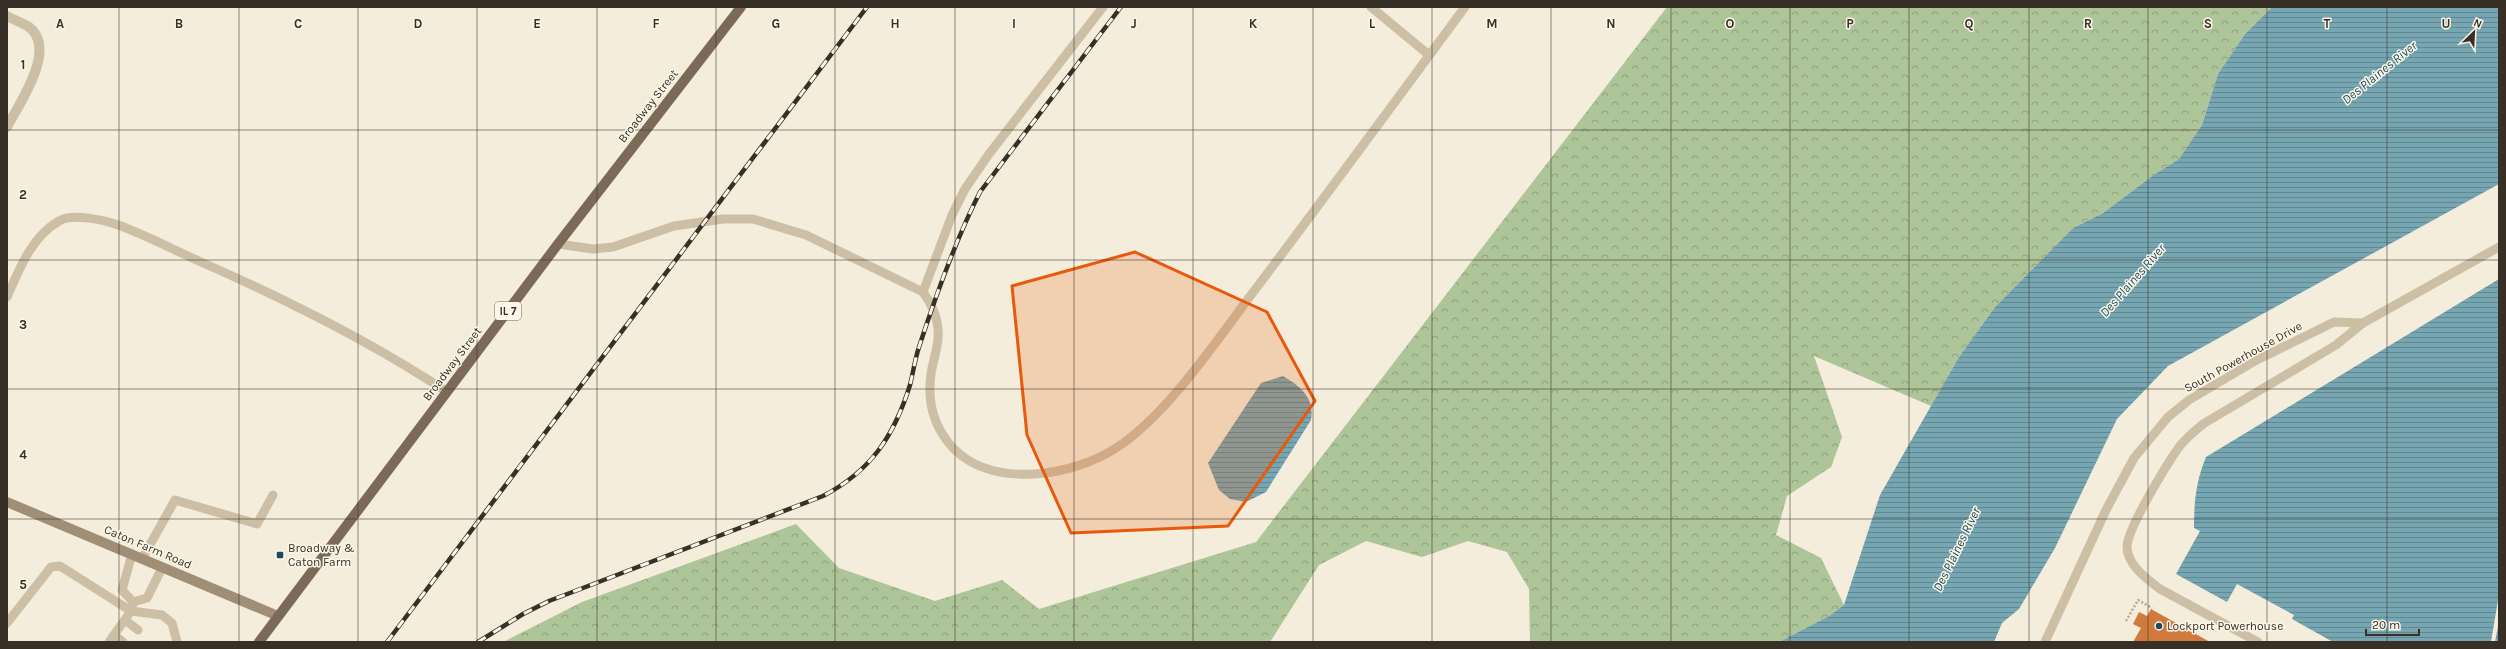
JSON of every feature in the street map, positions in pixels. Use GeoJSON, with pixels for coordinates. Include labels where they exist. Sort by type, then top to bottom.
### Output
{"type":"FeatureCollection","features":[{"type":"Feature","properties":{"kind":"main road","name":"Broadway Street"},"geometry":{"type":"LineString","coordinates":[[259,642],[558,244],[741,7]]}},
{"type":"Feature","properties":{"kind":"street"},"geometry":{"type":"LineString","coordinates":[[7,16],[30,28],[38,39],[40,53],[37,68],[7,127]]}},
{"type":"Feature","properties":{"kind":"street","name":"Caton Farm Road"},"geometry":{"type":"LineString","coordinates":[[7,502],[278,616]]}},
{"type":"Feature","properties":{"kind":"lane"},"geometry":{"type":"LineString","coordinates":[[923,292],[952,215],[965,189],[989,154],[1103,7]]}},
{"type":"Feature","properties":{"kind":"lane"},"geometry":{"type":"LineString","coordinates":[[1371,7],[1429,55]]}},
{"type":"Feature","properties":{"kind":"lane"},"geometry":{"type":"LineString","coordinates":[[558,244],[593,248],[613,247],[674,226],[723,219],[753,219],[806,235],[923,292],[934,308],[938,329],[938,347],[931,374],[932,408],[938,427],[953,448],[979,466],[1004,472],[1034,473],[1060,471],[1090,462],[1116,448],[1140,431],[1168,400],[1217,340],[1465,7]]}},
{"type":"Feature","properties":{"kind":"lane"},"geometry":{"type":"LineString","coordinates":[[7,297],[23,261],[38,238],[60,220],[87,218],[118,225],[244,281],[408,366],[447,392]]}},
{"type":"Feature","properties":{"kind":"lane"},"geometry":{"type":"LineString","coordinates":[[2258,642],[2160,589],[2147,579],[2130,561],[2127,547],[2132,529],[2186,438],[2203,424],[2336,345],[2363,323],[2499,247]]}},
{"type":"Feature","properties":{"kind":"lane","name":"South Powerhouse Drive"},"geometry":{"type":"LineString","coordinates":[[2045,642],[2106,510],[2134,458],[2168,417],[2189,400],[2255,361],[2334,322],[2363,323]]}},
{"type":"Feature","properties":{"kind":"lane"},"geometry":{"type":"LineString","coordinates":[[142,559],[175,500],[257,524],[273,495]]}},
{"type":"Feature","properties":{"kind":"lane"},"geometry":{"type":"LineString","coordinates":[[132,554],[122,590],[132,606]]}},
{"type":"Feature","properties":{"kind":"lane"},"geometry":{"type":"LineString","coordinates":[[7,623],[51,567],[60,566],[132,606],[162,615],[172,623],[177,642]]}},
{"type":"Feature","properties":{"kind":"lane"},"geometry":{"type":"LineString","coordinates":[[123,642],[112,638],[125,620],[132,606],[147,598],[162,568]]}},
{"type":"Feature","properties":{"kind":"lane"},"geometry":{"type":"LineString","coordinates":[[125,620],[138,630]]}},
{"type":"Feature","properties":{"kind":"path"},"geometry":{"type":"LineString","coordinates":[[2126,621],[2138,600],[2152,608]]}},
{"type":"Feature","properties":{"kind":"highlighted area"},"geometry":{"type":"Polygon","coordinates":[[[1135,252],[1267,312],[1315,401],[1228,526],[1071,533],[1027,435],[1012,286],[1135,252]]]}},
{"type":"Feature","properties":{"kind":"green space"},"geometry":{"type":"Polygon","coordinates":[[[1667,7],[2272,7],[2245,34],[2218,74],[2202,125],[2179,159],[2155,174],[2103,213],[2073,228],[1995,307],[1959,357],[1931,406],[1814,356],[1842,437],[1831,467],[1787,496],[1776,535],[1821,558],[1844,605],[1829,616],[1779,642],[1530,642],[1529,589],[1507,552],[1468,541],[1422,557],[1366,541],[1319,565],[1270,642],[503,642],[582,602],[796,524],[839,568],[935,601],[1002,580],[1039,609],[1256,542],[1667,7]]]}},
{"type":"Feature","properties":{"kind":"water","name":"Des Plaines River"},"geometry":{"type":"Polygon","coordinates":[[[2272,7],[2499,7],[2499,184],[2168,366],[2117,419],[2055,548],[2019,609],[2002,623],[1994,642],[1779,642],[1829,616],[1844,605],[1880,495],[1959,357],[1995,307],[2073,228],[2103,213],[2155,174],[2179,159],[2202,125],[2218,74],[2245,34],[2272,7]]]}},
{"type":"Feature","properties":{"kind":"water"},"geometry":{"type":"Polygon","coordinates":[[[2499,279],[2499,642],[2333,642],[2292,619],[2294,615],[2237,584],[2227,602],[2176,574],[2200,531],[2194,528],[2194,509],[2198,483],[2206,457],[2499,279]]]}},
{"type":"Feature","properties":{"kind":"water"},"geometry":{"type":"Polygon","coordinates":[[[1283,376],[1295,384],[1305,394],[1311,405],[1311,420],[1266,492],[1246,502],[1230,499],[1219,490],[1208,463],[1261,383],[1283,376]]]}},
{"type":"Feature","properties":{"kind":"pier"},"geometry":{"type":"Polygon","coordinates":[[[2499,594],[2499,621],[2495,642],[2491,642],[2499,594]]]}},
{"type":"Feature","properties":{"kind":"building","name":"Lockport Powerhouse"},"geometry":{"type":"Polygon","coordinates":[[[2151,609],[2210,642],[2133,642],[2141,628],[2133,624],[2139,612],[2147,616],[2151,609]]]}},
{"type":"Feature","properties":{"kind":"railway"},"geometry":{"type":"LineString","coordinates":[[387,642],[867,7]]}},
{"type":"Feature","properties":{"kind":"railway"},"geometry":{"type":"LineString","coordinates":[[478,642],[523,614],[549,601],[823,496],[855,475],[867,463],[888,436],[904,403],[919,347],[939,288],[962,230],[980,192],[1121,7]]}},
{"type":"Feature","properties":{"kind":"place","name":"Broadway & Caton Farm"},"geometry":{"type":"Point","coordinates":[280,555]}},
{"type":"Feature","properties":{"kind":"place","name":"Lockport Powerhouse"},"geometry":{"type":"Point","coordinates":[2159,626]}}]}
